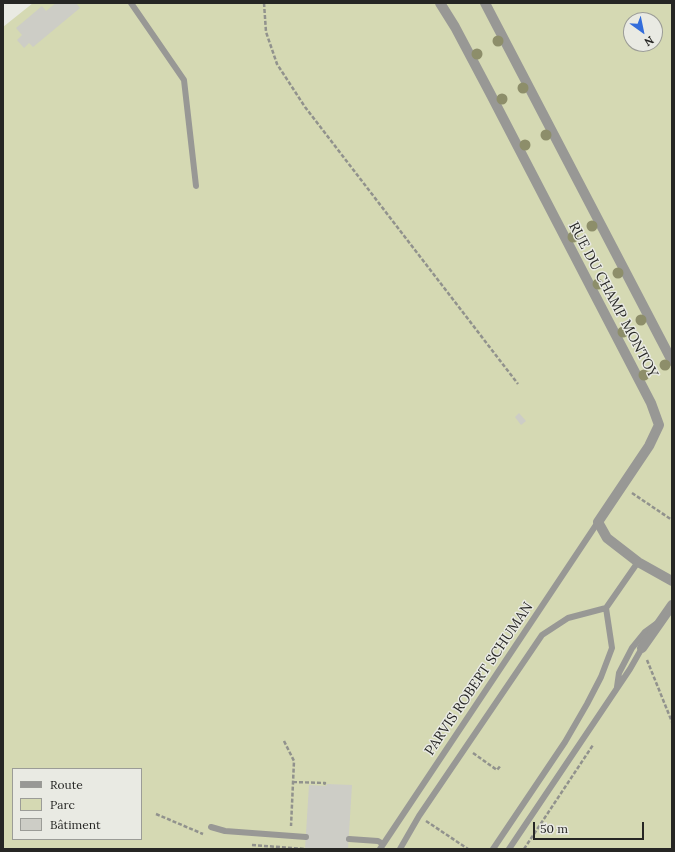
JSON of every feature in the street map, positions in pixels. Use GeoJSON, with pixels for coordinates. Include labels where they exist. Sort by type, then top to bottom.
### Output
{"type":"FeatureCollection","features":[{"type":"Feature","properties":{"kind":"street","name":"RUE DU CHAMP MONTOY"},"geometry":{"type":"LineString","coordinates":[[440,3],[455,27],[490,93],[651,403],[659,425],[649,446],[598,522]]}},
{"type":"Feature","properties":{"kind":"street","name":"RUE DU CHAMP MONTOY"},"geometry":{"type":"LineString","coordinates":[[485,3],[672,361]]}},
{"type":"Feature","properties":{"kind":"street"},"geometry":{"type":"LineString","coordinates":[[598,522],[607,538],[638,562],[672,581]]}},
{"type":"Feature","properties":{"kind":"street"},"geometry":{"type":"LineString","coordinates":[[642,648],[672,605]]}},
{"type":"Feature","properties":{"kind":"lane"},"geometry":{"type":"LineString","coordinates":[[131,3],[184,80],[196,186]]}},
{"type":"Feature","properties":{"kind":"lane","name":"PARVIS ROBERT SCHUMAN"},"geometry":{"type":"LineString","coordinates":[[382,847],[598,522]]}},
{"type":"Feature","properties":{"kind":"lane"},"geometry":{"type":"LineString","coordinates":[[493,849],[565,742],[601,677],[612,648],[606,608],[638,562]]}},
{"type":"Feature","properties":{"kind":"lane","name":"PARVIS ROBERT SCHUMAN"},"geometry":{"type":"LineString","coordinates":[[400,849],[419,816],[542,635],[568,618],[606,608]]}},
{"type":"Feature","properties":{"kind":"lane"},"geometry":{"type":"LineString","coordinates":[[617,689],[619,673],[632,648],[645,632],[662,619]]}},
{"type":"Feature","properties":{"kind":"lane"},"geometry":{"type":"LineString","coordinates":[[509,849],[617,689],[642,648]]}},
{"type":"Feature","properties":{"kind":"lane"},"geometry":{"type":"LineString","coordinates":[[210,827],[225,831],[306,836]]}},
{"type":"Feature","properties":{"kind":"lane"},"geometry":{"type":"LineString","coordinates":[[349,839],[378,841],[382,847]]}},
{"type":"Feature","properties":{"kind":"path"},"geometry":{"type":"LineString","coordinates":[[264,3],[266,32],[277,64],[305,107],[518,384]]}},
{"type":"Feature","properties":{"kind":"path"},"geometry":{"type":"LineString","coordinates":[[622,486],[672,520]]}},
{"type":"Feature","properties":{"kind":"path"},"geometry":{"type":"LineString","coordinates":[[642,648],[672,722]]}},
{"type":"Feature","properties":{"kind":"path"},"geometry":{"type":"LineString","coordinates":[[284,741],[294,761],[291,836]]}},
{"type":"Feature","properties":{"kind":"path"},"geometry":{"type":"LineString","coordinates":[[465,748],[497,770],[501,765]]}},
{"type":"Feature","properties":{"kind":"path"},"geometry":{"type":"LineString","coordinates":[[293,782],[325,783],[324,786]]}},
{"type":"Feature","properties":{"kind":"path"},"geometry":{"type":"LineString","coordinates":[[419,816],[468,849]]}},
{"type":"Feature","properties":{"kind":"green space"},"geometry":{"type":"Polygon","coordinates":[[[33,3],[672,3],[672,849],[3,849],[3,27],[33,3]]]}},
{"type":"Feature","properties":{"kind":"building"},"geometry":{"type":"Polygon","coordinates":[[[56,3],[76,3],[80,8],[33,47],[29,43],[24,48],[17,40],[22,35],[16,28],[42,6],[46,11],[56,3]]]}},
{"type":"Feature","properties":{"kind":"building"},"geometry":{"type":"Polygon","coordinates":[[[519,413],[526,421],[521,425],[515,417],[519,413]]]}},
{"type":"Feature","properties":{"kind":"building"},"geometry":{"type":"Polygon","coordinates":[[[327,784],[352,785],[348,849],[305,849],[309,785],[326,786],[327,784]]]}}]}
